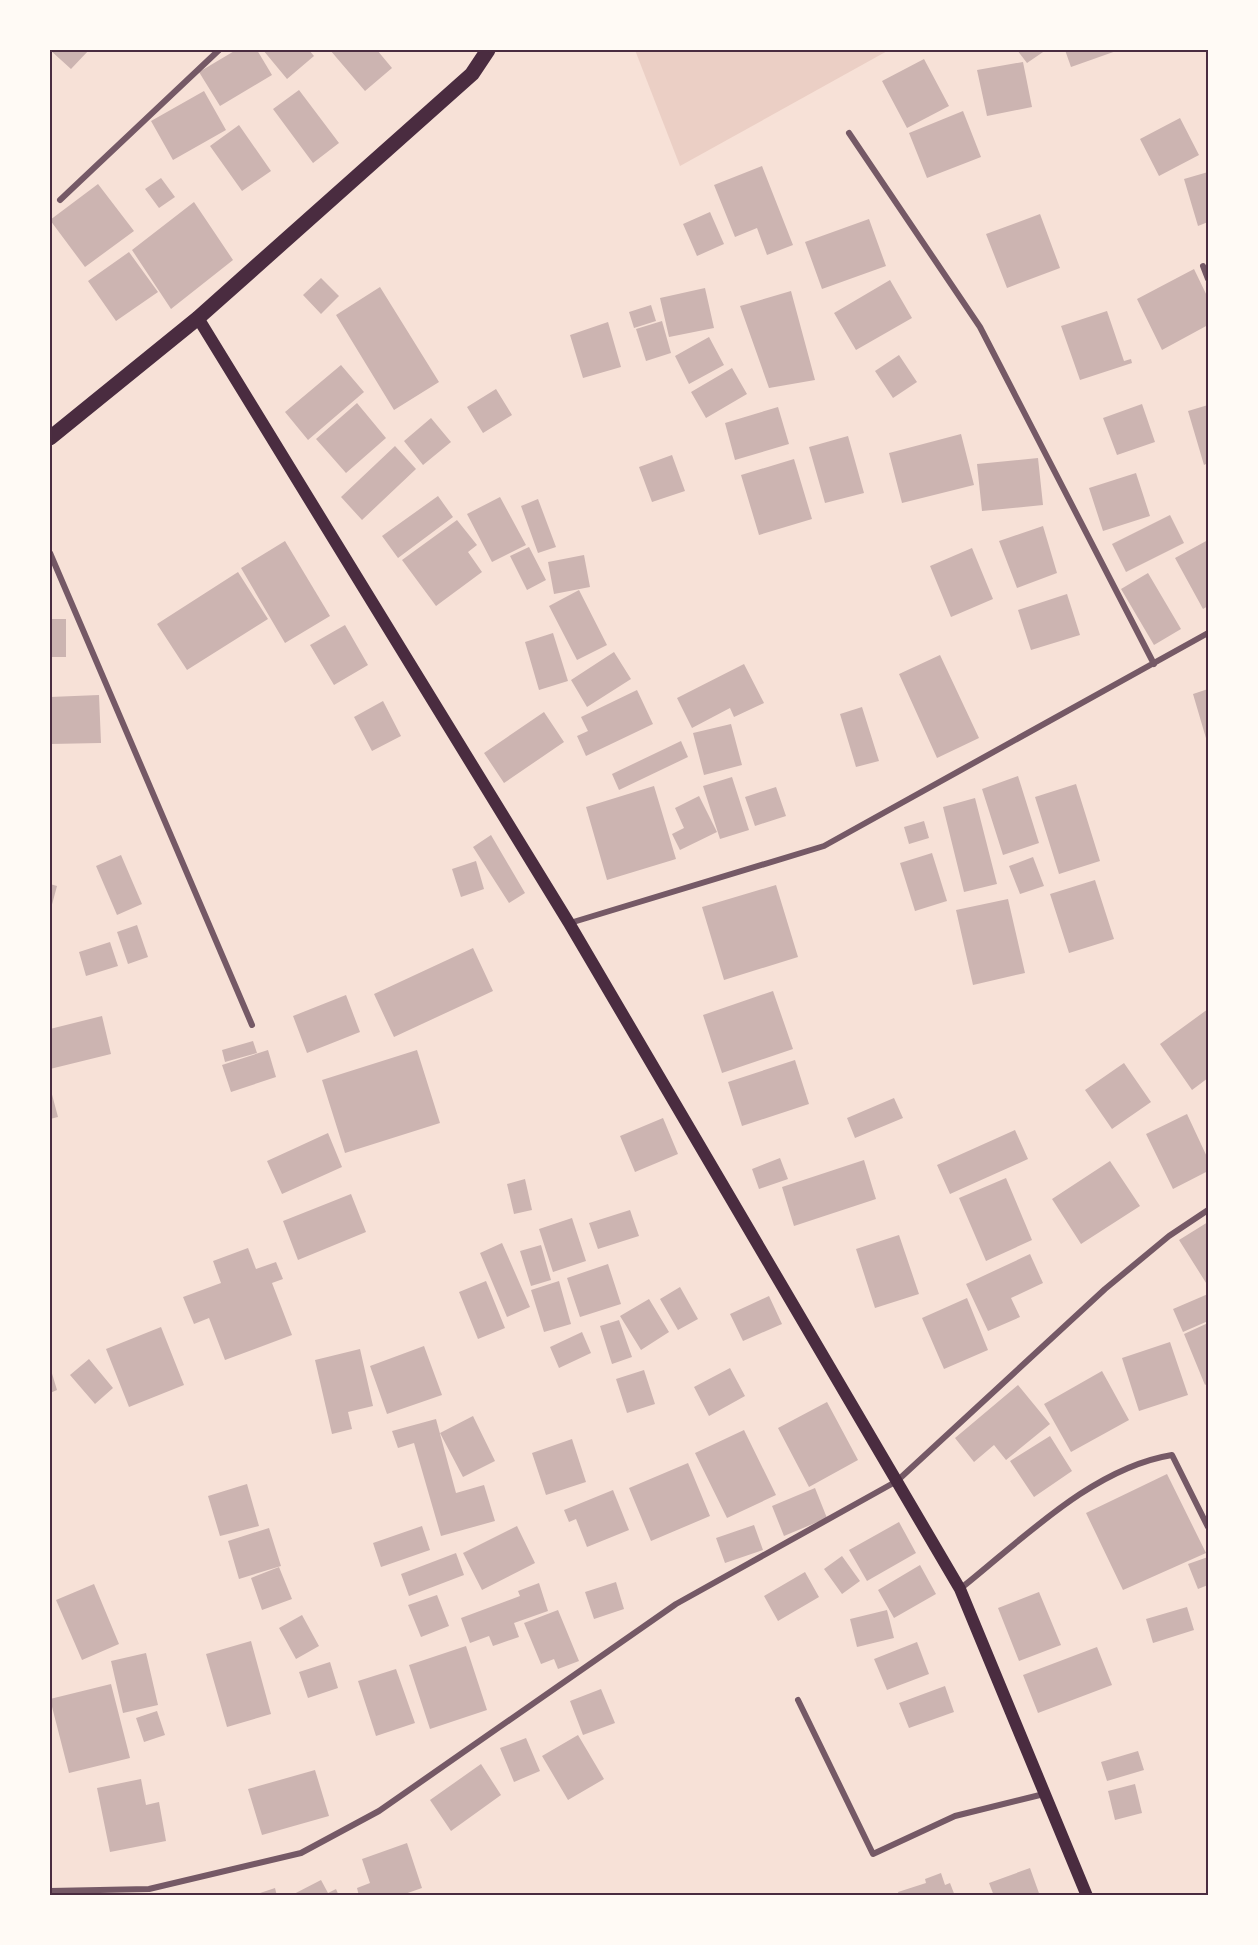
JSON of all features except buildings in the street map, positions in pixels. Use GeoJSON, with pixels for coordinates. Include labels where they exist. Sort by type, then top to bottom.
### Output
{"type":"FeatureCollection","features":[{"type":"Feature","properties":{"kind":"main road"},"geometry":{"type":"LineString","coordinates":[[50,438],[198,318],[472,74],[488,50]]}},
{"type":"Feature","properties":{"kind":"main road"},"geometry":{"type":"LineString","coordinates":[[198,318],[569,923],[960,1589],[1087,1896]]}},
{"type":"Feature","properties":{"kind":"street"},"geometry":{"type":"LineString","coordinates":[[60,200],[219,50]]}},
{"type":"Feature","properties":{"kind":"street"},"geometry":{"type":"LineString","coordinates":[[849,133],[980,327],[1154,664]]}},
{"type":"Feature","properties":{"kind":"street"},"geometry":{"type":"LineString","coordinates":[[1203,266],[1209,279]]}},
{"type":"Feature","properties":{"kind":"street"},"geometry":{"type":"LineString","coordinates":[[50,553],[252,1025]]}},
{"type":"Feature","properties":{"kind":"street"},"geometry":{"type":"LineString","coordinates":[[569,923],[824,846],[1209,633]]}},
{"type":"Feature","properties":{"kind":"street"},"geometry":{"type":"LineString","coordinates":[[50,1891],[148,1889],[301,1853],[379,1811],[676,1604],[897,1482],[1105,1289],[1169,1236],[1209,1210]]}},
{"type":"Feature","properties":{"kind":"street"},"geometry":{"type":"LineString","coordinates":[[960,1589],[1086,1488],[1156,1457],[1172,1455],[1209,1527]]}},
{"type":"Feature","properties":{"kind":"street"},"geometry":{"type":"LineString","coordinates":[[798,1700],[873,1854],[955,1816],[1044,1794]]}},
{"type":"Feature","properties":{"kind":"shaded area"},"geometry":{"type":"Polygon","coordinates":[[[635,50],[889,50],[680,166],[635,50]]]}}]}
